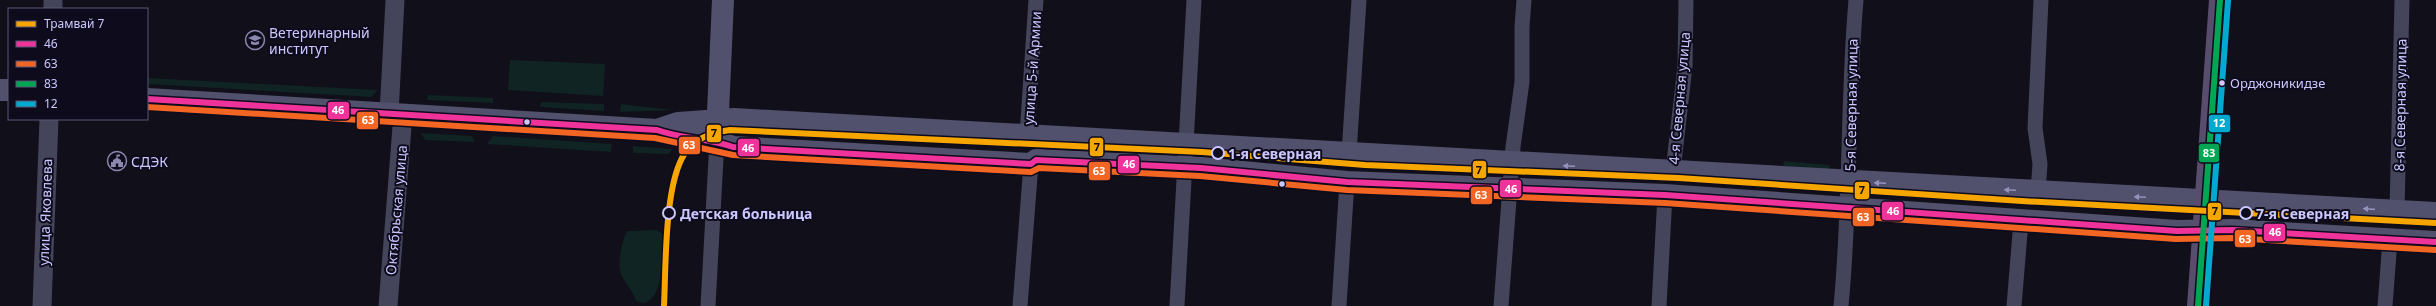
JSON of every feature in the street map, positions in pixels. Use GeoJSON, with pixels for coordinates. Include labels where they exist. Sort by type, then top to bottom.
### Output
{"type":"FeatureCollection","features":[{"type":"Feature","properties":{"kind":"main road"},"geometry":{"type":"LineString","coordinates":[[723,0],[717,130],[733,147],[1031,164],[1036,160],[1184,168],[1347,182],[1510,187],[1665,195],[2177,231],[2232,230],[2436,242]]}},
{"type":"Feature","properties":{"kind":"main road"},"geometry":{"type":"LineString","coordinates":[[2198,306],[2220,0]]}},
{"type":"Feature","properties":{"kind":"main road"},"geometry":{"type":"LineString","coordinates":[[148,99],[658,130],[677,138],[717,130],[1027,136],[2038,192],[2205,199],[2436,213]]}},
{"type":"Feature","properties":{"kind":"street","name":"Октябрьская улица"},"geometry":{"type":"LineString","coordinates":[[388,306],[396,114],[396,0]]}},
{"type":"Feature","properties":{"kind":"street","name":"улица 5-й Армии"},"geometry":{"type":"LineString","coordinates":[[1027,136],[1036,0]]}},
{"type":"Feature","properties":{"kind":"street"},"geometry":{"type":"LineString","coordinates":[[1177,306],[1194,0]]}},
{"type":"Feature","properties":{"kind":"street"},"geometry":{"type":"LineString","coordinates":[[1350,154],[1359,0]]}},
{"type":"Feature","properties":{"kind":"street"},"geometry":{"type":"LineString","coordinates":[[1501,306],[1512,162],[1522,82],[1522,27],[1524,0]]}},
{"type":"Feature","properties":{"kind":"street","name":"4-я Северная улица"},"geometry":{"type":"LineString","coordinates":[[1673,171],[1685,66],[1686,0]]}},
{"type":"Feature","properties":{"kind":"street","name":"5-я Северная улица"},"geometry":{"type":"LineString","coordinates":[[1841,306],[1849,181],[1853,37],[1856,0]]}},
{"type":"Feature","properties":{"kind":"street"},"geometry":{"type":"LineString","coordinates":[[2038,192],[2040,164],[2035,128],[2041,0]]}},
{"type":"Feature","properties":{"kind":"street","name":"8-я Северная улица"},"geometry":{"type":"LineString","coordinates":[[2397,211],[2402,0]]}},
{"type":"Feature","properties":{"kind":"street","name":"улица Яковлева"},"geometry":{"type":"LineString","coordinates":[[42,306],[49,120]]}},
{"type":"Feature","properties":{"kind":"street"},"geometry":{"type":"LineString","coordinates":[[708,306],[717,130]]}},
{"type":"Feature","properties":{"kind":"street"},"geometry":{"type":"LineString","coordinates":[[1020,306],[1031,164]]}},
{"type":"Feature","properties":{"kind":"street"},"geometry":{"type":"LineString","coordinates":[[1339,306],[1347,182]]}},
{"type":"Feature","properties":{"kind":"street"},"geometry":{"type":"LineString","coordinates":[[1659,306],[1665,195]]}},
{"type":"Feature","properties":{"kind":"street"},"geometry":{"type":"LineString","coordinates":[[2014,306],[2021,221]]}},
{"type":"Feature","properties":{"kind":"street"},"geometry":{"type":"LineString","coordinates":[[2385,306],[2390,240]]}},
{"type":"Feature","properties":{"kind":"green space"},"geometry":{"type":"Polygon","coordinates":[[[510,60],[605,64],[603,96],[508,90],[510,60]]]}},
{"type":"Feature","properties":{"kind":"green space"},"geometry":{"type":"Polygon","coordinates":[[[148,78],[378,90],[371,97],[148,84],[148,78]]]}},
{"type":"Feature","properties":{"kind":"green space"},"geometry":{"type":"Polygon","coordinates":[[[428,95],[493,98],[493,103],[427,100],[428,95]]]}},
{"type":"Feature","properties":{"kind":"green space"},"geometry":{"type":"Polygon","coordinates":[[[541,102],[604,104],[604,111],[540,107],[541,102]]]}},
{"type":"Feature","properties":{"kind":"green space"},"geometry":{"type":"Polygon","coordinates":[[[621,104],[674,110],[620,112],[621,104]]]}},
{"type":"Feature","properties":{"kind":"green space"},"geometry":{"type":"Polygon","coordinates":[[[421,133],[472,136],[475,142],[425,140],[421,133]]]}},
{"type":"Feature","properties":{"kind":"green space"},"geometry":{"type":"Polygon","coordinates":[[[493,136],[612,144],[611,152],[487,144],[493,136]]]}},
{"type":"Feature","properties":{"kind":"green space"},"geometry":{"type":"Polygon","coordinates":[[[633,146],[672,149],[669,154],[633,153],[633,146]]]}},
{"type":"Feature","properties":{"kind":"green space"},"geometry":{"type":"Polygon","coordinates":[[[1784,161],[1830,165],[1829,170],[1783,166],[1784,161]]]}},
{"type":"Feature","properties":{"kind":"green space"},"geometry":{"type":"Polygon","coordinates":[[[657,230],[664,235],[661,275],[655,295],[649,301],[642,303],[636,301],[621,274],[620,258],[622,246],[627,231],[657,230]]]}},
{"type":"Feature","properties":{"kind":"tram line","name":"7"},"geometry":{"type":"LineString","coordinates":[[664,306],[667,226],[673,184],[678,167],[685,153],[694,143],[711,134],[730,130],[1202,152],[1365,165],[1679,178],[2022,201],[2436,223]]}},
{"type":"Feature","properties":{"kind":"transit line","name":"83"},"geometry":{"type":"LineString","coordinates":[[2198,306],[2220,0]]}},
{"type":"Feature","properties":{"kind":"transit line","name":"12"},"geometry":{"type":"LineString","coordinates":[[2206,306],[2228,1]]}},
{"type":"Feature","properties":{"kind":"transit line","name":"46"},"geometry":{"type":"LineString","coordinates":[[148,99],[657,130],[733,147],[1031,164],[1036,160],[1201,168],[1347,182],[1665,195],[2177,231],[2232,230],[2436,242]]}},
{"type":"Feature","properties":{"kind":"transit line","name":"63"},"geometry":{"type":"LineString","coordinates":[[148,107],[655,138],[733,155],[1031,172],[1039,168],[1200,176],[1347,190],[1665,203],[2176,239],[2232,238],[2436,250]]}},
{"type":"Feature","properties":{"kind":"place","name":"Ветеринарный институт"},"geometry":{"type":"Point","coordinates":[255,40]}},
{"type":"Feature","properties":{"kind":"place","name":"Орджоникидзе"},"geometry":{"type":"Point","coordinates":[2222,83]}},
{"type":"Feature","properties":{"kind":"place","name":"1-я Северная"},"geometry":{"type":"Point","coordinates":[1218,153]}},
{"type":"Feature","properties":{"kind":"place","name":"СДЭК"},"geometry":{"type":"Point","coordinates":[117,161]}},
{"type":"Feature","properties":{"kind":"place","name":"Детская больница"},"geometry":{"type":"Point","coordinates":[669,213]}},
{"type":"Feature","properties":{"kind":"place","name":"7-я Северная"},"geometry":{"type":"Point","coordinates":[2246,213]}}]}
